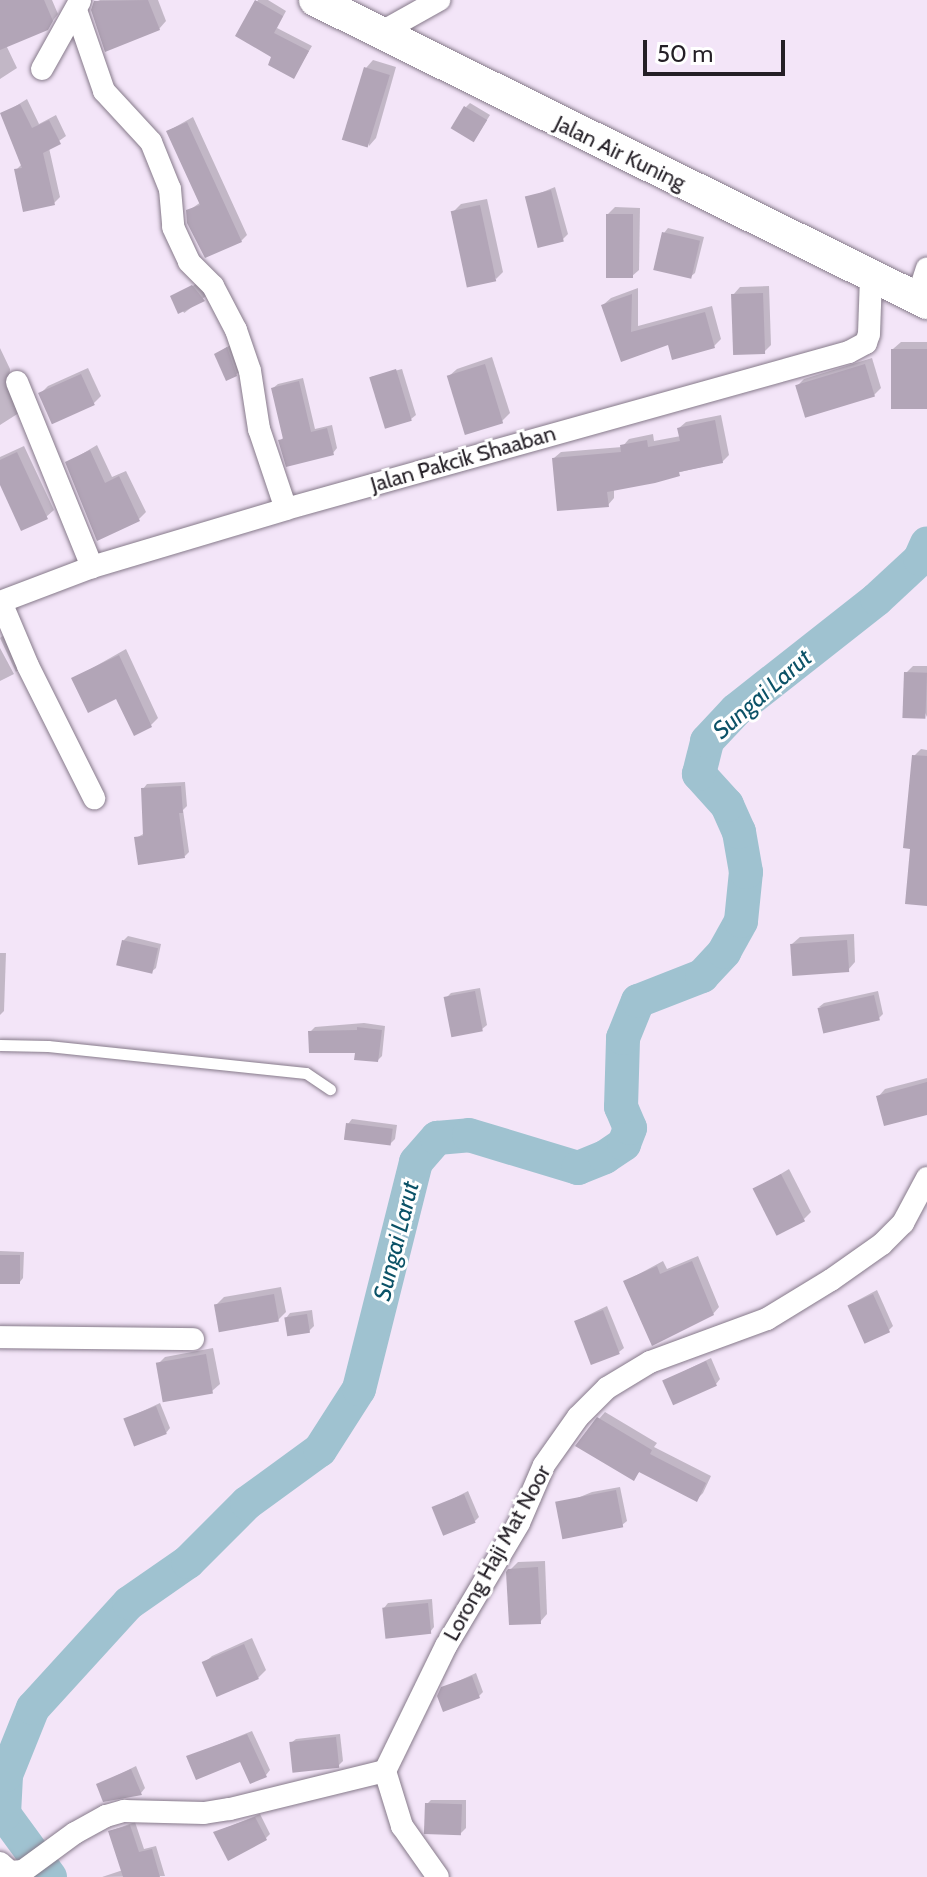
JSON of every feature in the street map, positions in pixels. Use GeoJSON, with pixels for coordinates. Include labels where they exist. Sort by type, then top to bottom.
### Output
{"type":"FeatureCollection","features":[{"type":"Feature","properties":{"kind":"main road","name":"Jalan Air Kuning"},"geometry":{"type":"LineString","coordinates":[[315,0],[871,278],[924,290]]}},
{"type":"Feature","properties":{"kind":"street"},"geometry":{"type":"LineString","coordinates":[[380,33],[439,0]]}},
{"type":"Feature","properties":{"kind":"street"},"geometry":{"type":"LineString","coordinates":[[42,69],[78,5]]}},
{"type":"Feature","properties":{"kind":"street"},"geometry":{"type":"LineString","coordinates":[[78,5],[104,91],[151,142],[170,189],[173,227],[189,262],[213,286],[236,330],[250,371],[259,429],[286,509]]}},
{"type":"Feature","properties":{"kind":"street","name":"Jalan Pakcik Shaaban"},"geometry":{"type":"LineString","coordinates":[[0,602],[92,567],[286,509],[849,352],[866,343],[869,334],[871,278]]}},
{"type":"Feature","properties":{"kind":"street"},"geometry":{"type":"LineString","coordinates":[[17,382],[92,567]]}},
{"type":"Feature","properties":{"kind":"street"},"geometry":{"type":"LineString","coordinates":[[0,602],[28,666],[94,798]]}},
{"type":"Feature","properties":{"kind":"street","name":"Lorong Haji Mat Noor"},"geometry":{"type":"LineString","coordinates":[[385,1771],[446,1646],[519,1523],[544,1465],[578,1417],[607,1388],[650,1362],[767,1319],[831,1280],[882,1244],[903,1223],[927,1178]]}},
{"type":"Feature","properties":{"kind":"street"},"geometry":{"type":"LineString","coordinates":[[0,1337],[193,1339]]}},
{"type":"Feature","properties":{"kind":"street"},"geometry":{"type":"LineString","coordinates":[[0,1863],[10,1872],[23,1871],[51,1847],[106,1816],[124,1811],[217,1811],[385,1771],[402,1826],[438,1877]]}},
{"type":"Feature","properties":{"kind":"lane"},"geometry":{"type":"LineString","coordinates":[[0,1045],[48,1046],[306,1073],[330,1089]]}},
{"type":"Feature","properties":{"kind":"building"},"geometry":{"type":"Polygon","coordinates":[[[0,0],[44,0],[53,21],[48,30],[0,50],[0,0]]]}},
{"type":"Feature","properties":{"kind":"building"},"geometry":{"type":"Polygon","coordinates":[[[148,0],[160,30],[105,52],[91,10],[94,1],[148,0]]]}},
{"type":"Feature","properties":{"kind":"building"},"geometry":{"type":"Polygon","coordinates":[[[255,0],[283,16],[274,33],[309,51],[294,79],[268,65],[271,57],[235,36],[255,0]]]}},
{"type":"Feature","properties":{"kind":"building"},"geometry":{"type":"Polygon","coordinates":[[[364,67],[390,75],[368,148],[342,140],[364,67]]]}},
{"type":"Feature","properties":{"kind":"building"},"geometry":{"type":"Polygon","coordinates":[[[20,104],[32,128],[49,120],[61,144],[43,153],[55,205],[23,212],[14,169],[22,168],[0,113],[20,104]]]}},
{"type":"Feature","properties":{"kind":"building"},"geometry":{"type":"Polygon","coordinates":[[[464,106],[487,120],[474,142],[451,128],[464,106]]]}},
{"type":"Feature","properties":{"kind":"building"},"geometry":{"type":"Polygon","coordinates":[[[187,122],[242,242],[205,258],[187,223],[186,210],[200,205],[166,131],[187,122]]]}},
{"type":"Feature","properties":{"kind":"building"},"geometry":{"type":"Polygon","coordinates":[[[551,190],[564,241],[538,248],[525,197],[551,190]]]}},
{"type":"Feature","properties":{"kind":"building"},"geometry":{"type":"Polygon","coordinates":[[[480,205],[496,281],[467,288],[451,211],[480,205]]]}},
{"type":"Feature","properties":{"kind":"building"},"geometry":{"type":"Polygon","coordinates":[[[606,214],[633,214],[633,278],[606,278],[606,214]]]}},
{"type":"Feature","properties":{"kind":"building"},"geometry":{"type":"Polygon","coordinates":[[[662,232],[700,241],[691,279],[653,270],[662,232]]]}},
{"type":"Feature","properties":{"kind":"building"},"geometry":{"type":"Polygon","coordinates":[[[192,285],[205,301],[178,314],[170,296],[192,285]]]}},
{"type":"Feature","properties":{"kind":"building"},"geometry":{"type":"Polygon","coordinates":[[[763,293],[765,354],[733,355],[731,294],[763,293]]]}},
{"type":"Feature","properties":{"kind":"building"},"geometry":{"type":"Polygon","coordinates":[[[632,294],[631,332],[705,312],[715,348],[672,360],[668,345],[621,362],[601,305],[632,294]]]}},
{"type":"Feature","properties":{"kind":"building"},"geometry":{"type":"Polygon","coordinates":[[[227,347],[237,376],[226,381],[214,354],[227,347]]]}},
{"type":"Feature","properties":{"kind":"building"},"geometry":{"type":"Polygon","coordinates":[[[891,349],[927,349],[927,409],[891,409],[891,349]]]}},
{"type":"Feature","properties":{"kind":"building"},"geometry":{"type":"Polygon","coordinates":[[[485,364],[503,423],[465,435],[447,376],[485,364]]]}},
{"type":"Feature","properties":{"kind":"building"},"geometry":{"type":"Polygon","coordinates":[[[865,364],[875,397],[805,418],[795,385],[865,364]]]}},
{"type":"Feature","properties":{"kind":"building"},"geometry":{"type":"Polygon","coordinates":[[[396,369],[412,421],[385,429],[369,377],[396,369]]]}},
{"type":"Feature","properties":{"kind":"building"},"geometry":{"type":"Polygon","coordinates":[[[81,374],[95,405],[52,424],[38,393],[81,374]]]}},
{"type":"Feature","properties":{"kind":"building"},"geometry":{"type":"Polygon","coordinates":[[[299,381],[311,432],[327,428],[334,455],[286,467],[278,440],[283,439],[271,388],[299,381]]]}},
{"type":"Feature","properties":{"kind":"building"},"geometry":{"type":"Polygon","coordinates":[[[715,420],[723,463],[679,472],[680,476],[655,483],[607,492],[609,507],[557,511],[552,458],[621,452],[620,445],[647,440],[648,447],[680,441],[677,428],[715,420]]]}},
{"type":"Feature","properties":{"kind":"building"},"geometry":{"type":"Polygon","coordinates":[[[90,450],[105,483],[119,476],[140,521],[97,541],[65,462],[90,450]]]}},
{"type":"Feature","properties":{"kind":"building"},"geometry":{"type":"Polygon","coordinates":[[[17,452],[48,519],[21,531],[0,485],[0,460],[17,452]]]}},
{"type":"Feature","properties":{"kind":"building"},"geometry":{"type":"Polygon","coordinates":[[[119,655],[152,727],[134,736],[116,699],[88,713],[71,678],[119,655]]]}},
{"type":"Feature","properties":{"kind":"building"},"geometry":{"type":"Polygon","coordinates":[[[904,672],[927,673],[925,719],[902,718],[904,672]]]}},
{"type":"Feature","properties":{"kind":"building"},"geometry":{"type":"Polygon","coordinates":[[[912,755],[927,756],[927,906],[905,904],[910,849],[903,848],[912,755]]]}},
{"type":"Feature","properties":{"kind":"building"},"geometry":{"type":"Polygon","coordinates":[[[181,786],[183,813],[179,813],[185,858],[138,865],[134,837],[143,836],[141,788],[181,786]]]}},
{"type":"Feature","properties":{"kind":"building"},"geometry":{"type":"Polygon","coordinates":[[[122,940],[158,948],[152,974],[116,965],[122,940]]]}},
{"type":"Feature","properties":{"kind":"building"},"geometry":{"type":"Polygon","coordinates":[[[847,940],[849,972],[792,976],[790,944],[847,940]]]}},
{"type":"Feature","properties":{"kind":"building"},"geometry":{"type":"Polygon","coordinates":[[[475,991],[483,1031],[451,1037],[444,997],[475,991]]]}},
{"type":"Feature","properties":{"kind":"building"},"geometry":{"type":"Polygon","coordinates":[[[874,995],[880,1020],[823,1033],[817,1008],[874,995]]]}},
{"type":"Feature","properties":{"kind":"building"},"geometry":{"type":"Polygon","coordinates":[[[357,1027],[382,1030],[378,1062],[354,1060],[355,1053],[309,1053],[308,1031],[357,1030],[357,1027]]]}},
{"type":"Feature","properties":{"kind":"building"},"geometry":{"type":"Polygon","coordinates":[[[927,1082],[927,1115],[884,1126],[876,1096],[927,1082]]]}},
{"type":"Feature","properties":{"kind":"building"},"geometry":{"type":"Polygon","coordinates":[[[346,1123],[393,1129],[391,1146],[344,1140],[346,1123]]]}},
{"type":"Feature","properties":{"kind":"building"},"geometry":{"type":"Polygon","coordinates":[[[781,1174],[805,1221],[777,1236],[752,1189],[781,1174]]]}},
{"type":"Feature","properties":{"kind":"building"},"geometry":{"type":"Polygon","coordinates":[[[0,1255],[20,1255],[20,1284],[0,1284],[0,1255]]]}},
{"type":"Feature","properties":{"kind":"building"},"geometry":{"type":"Polygon","coordinates":[[[692,1261],[714,1315],[652,1346],[623,1281],[657,1266],[660,1274],[692,1261]]]}},
{"type":"Feature","properties":{"kind":"building"},"geometry":{"type":"Polygon","coordinates":[[[274,1294],[279,1322],[219,1332],[214,1305],[274,1294]]]}},
{"type":"Feature","properties":{"kind":"building"},"geometry":{"type":"Polygon","coordinates":[[[873,1294],[890,1332],[865,1344],[847,1305],[873,1294]]]}},
{"type":"Feature","properties":{"kind":"building"},"geometry":{"type":"Polygon","coordinates":[[[603,1310],[620,1354],[591,1365],[574,1321],[603,1310]]]}},
{"type":"Feature","properties":{"kind":"building"},"geometry":{"type":"Polygon","coordinates":[[[307,1314],[310,1333],[287,1336],[284,1318],[307,1314]]]}},
{"type":"Feature","properties":{"kind":"building"},"geometry":{"type":"Polygon","coordinates":[[[206,1354],[213,1393],[163,1402],[156,1363],[206,1354]]]}},
{"type":"Feature","properties":{"kind":"building"},"geometry":{"type":"Polygon","coordinates":[[[706,1361],[717,1386],[673,1405],[662,1381],[706,1361]]]}},
{"type":"Feature","properties":{"kind":"building"},"geometry":{"type":"Polygon","coordinates":[[[156,1406],[167,1434],[134,1447],[123,1419],[156,1406]]]}},
{"type":"Feature","properties":{"kind":"building"},"geometry":{"type":"Polygon","coordinates":[[[597,1417],[652,1450],[650,1454],[706,1483],[697,1502],[639,1472],[634,1481],[575,1446],[597,1417]]]}},
{"type":"Feature","properties":{"kind":"building"},"geometry":{"type":"Polygon","coordinates":[[[616,1490],[623,1527],[562,1539],[555,1502],[616,1490]]]}},
{"type":"Feature","properties":{"kind":"building"},"geometry":{"type":"Polygon","coordinates":[[[464,1494],[476,1523],[443,1536],[432,1507],[464,1494]]]}},
{"type":"Feature","properties":{"kind":"building"},"geometry":{"type":"Polygon","coordinates":[[[538,1567],[541,1624],[509,1625],[506,1572],[508,1569],[538,1567]]]}},
{"type":"Feature","properties":{"kind":"building"},"geometry":{"type":"Polygon","coordinates":[[[428,1603],[431,1634],[385,1639],[382,1608],[428,1603]]]}},
{"type":"Feature","properties":{"kind":"building"},"geometry":{"type":"Polygon","coordinates":[[[244,1644],[259,1679],[217,1697],[202,1662],[244,1644]]]}},
{"type":"Feature","properties":{"kind":"building"},"geometry":{"type":"Polygon","coordinates":[[[472,1676],[480,1698],[443,1712],[437,1696],[441,1687],[472,1676]]]}},
{"type":"Feature","properties":{"kind":"building"},"geometry":{"type":"Polygon","coordinates":[[[247,1734],[267,1777],[250,1784],[240,1762],[196,1780],[186,1756],[247,1734]]]}},
{"type":"Feature","properties":{"kind":"building"},"geometry":{"type":"Polygon","coordinates":[[[336,1737],[339,1768],[292,1773],[289,1742],[336,1737]]]}},
{"type":"Feature","properties":{"kind":"building"},"geometry":{"type":"Polygon","coordinates":[[[131,1769],[142,1795],[103,1802],[96,1784],[131,1769]]]}},
{"type":"Feature","properties":{"kind":"building"},"geometry":{"type":"Polygon","coordinates":[[[425,1803],[462,1804],[461,1835],[424,1834],[425,1803]]]}},
{"type":"Feature","properties":{"kind":"building"},"geometry":{"type":"Polygon","coordinates":[[[255,1817],[267,1840],[228,1861],[213,1832],[255,1817]]]}},
{"type":"Feature","properties":{"kind":"building"},"geometry":{"type":"Polygon","coordinates":[[[130,1825],[139,1852],[152,1849],[160,1877],[123,1877],[108,1831],[130,1825]]]}},
{"type":"Feature","properties":{"kind":"waterway","name":"Sungai Larut"},"geometry":{"type":"LineString","coordinates":[[50,1877],[4,1814],[6,1775],[33,1708],[129,1603],[188,1562],[247,1503],[320,1450],[359,1389],[416,1162],[437,1138],[469,1135],[578,1168],[605,1157],[624,1144],[630,1128],[621,1107],[623,1038],[638,1001],[702,976],[724,952],[741,921],[746,872],[739,832],[727,805],[699,774],[707,741],[736,710],[877,599],[920,559],[927,543]]}}]}
